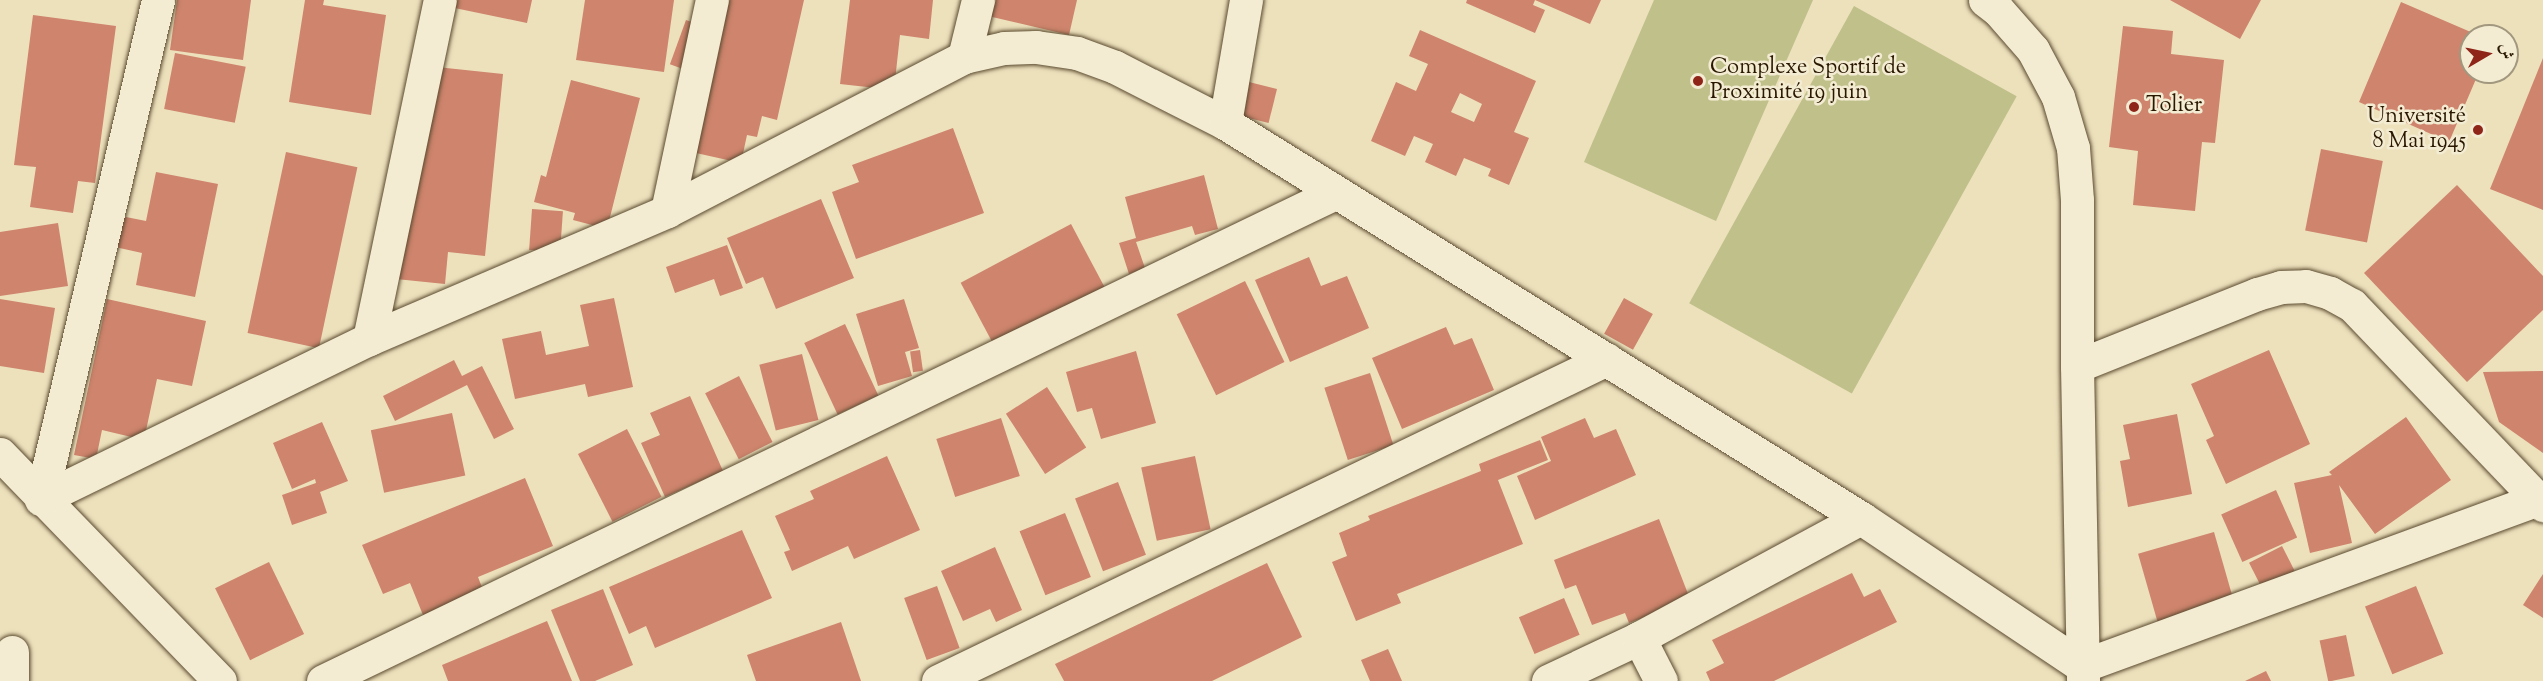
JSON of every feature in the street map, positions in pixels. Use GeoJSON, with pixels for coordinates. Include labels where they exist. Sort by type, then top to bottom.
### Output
{"type":"FeatureCollection","features":[{"type":"Feature","properties":{"kind":"street"},"geometry":{"type":"LineString","coordinates":[[41,499],[158,0]]}},
{"type":"Feature","properties":{"kind":"street"},"geometry":{"type":"LineString","coordinates":[[369,339],[440,0]]}},
{"type":"Feature","properties":{"kind":"street"},"geometry":{"type":"LineString","coordinates":[[667,211],[712,0]]}},
{"type":"Feature","properties":{"kind":"street"},"geometry":{"type":"LineString","coordinates":[[964,57],[978,0]]}},
{"type":"Feature","properties":{"kind":"street"},"geometry":{"type":"LineString","coordinates":[[1225,123],[1246,0]]}},
{"type":"Feature","properties":{"kind":"street"},"geometry":{"type":"LineString","coordinates":[[1985,0],[1998,10],[2033,50],[2058,97],[2073,147],[2077,200],[2077,366],[2083,673]]}},
{"type":"Feature","properties":{"kind":"street"},"geometry":{"type":"LineString","coordinates":[[41,499],[369,339],[667,211],[964,57],[1004,48],[1036,47],[1077,53],[1115,67],[1225,123],[1861,518],[2083,673]]}},
{"type":"Feature","properties":{"kind":"street"},"geometry":{"type":"LineString","coordinates":[[323,681],[1335,193]]}},
{"type":"Feature","properties":{"kind":"street"},"geometry":{"type":"LineString","coordinates":[[2077,366],[2257,294],[2281,287],[2306,286],[2330,293],[2352,305],[2541,500],[2083,673]]}},
{"type":"Feature","properties":{"kind":"street"},"geometry":{"type":"LineString","coordinates":[[938,681],[1607,359]]}},
{"type":"Feature","properties":{"kind":"street"},"geometry":{"type":"LineString","coordinates":[[0,454],[41,499],[220,681]]}},
{"type":"Feature","properties":{"kind":"street"},"geometry":{"type":"LineString","coordinates":[[1548,681],[1639,638],[1861,518]]}},
{"type":"Feature","properties":{"kind":"street"},"geometry":{"type":"LineString","coordinates":[[1639,638],[1661,681]]}},
{"type":"Feature","properties":{"kind":"green space","name":"Complexe Sportif de Proximité 19 juin"},"geometry":{"type":"Polygon","coordinates":[[[1654,0],[1813,0],[1716,221],[1584,162],[1654,0]]]}},
{"type":"Feature","properties":{"kind":"green space"},"geometry":{"type":"Polygon","coordinates":[[[1854,6],[2017,96],[1852,394],[1689,303],[1854,6]]]}},
{"type":"Feature","properties":{"kind":"building"},"geometry":{"type":"Polygon","coordinates":[[[177,0],[251,0],[243,60],[170,50],[177,0]]]}},
{"type":"Feature","properties":{"kind":"building"},"geometry":{"type":"Polygon","coordinates":[[[305,0],[324,0],[323,5],[386,15],[371,115],[289,102],[305,0]]]}},
{"type":"Feature","properties":{"kind":"building"},"geometry":{"type":"Polygon","coordinates":[[[446,0],[532,0],[527,23],[445,6],[446,0]]]}},
{"type":"Feature","properties":{"kind":"building"},"geometry":{"type":"Polygon","coordinates":[[[585,0],[674,0],[664,72],[576,60],[585,0]]]}},
{"type":"Feature","properties":{"kind":"building"},"geometry":{"type":"Polygon","coordinates":[[[720,0],[804,0],[777,120],[762,116],[757,137],[747,135],[741,163],[687,151],[720,0]]]}},
{"type":"Feature","properties":{"kind":"building"},"geometry":{"type":"Polygon","coordinates":[[[850,0],[933,0],[929,39],[900,35],[894,90],[840,84],[850,0]]]}},
{"type":"Feature","properties":{"kind":"building"},"geometry":{"type":"Polygon","coordinates":[[[991,0],[1077,0],[1069,35],[988,16],[991,0]]]}},
{"type":"Feature","properties":{"kind":"building"},"geometry":{"type":"Polygon","coordinates":[[[1467,0],[1535,0],[1533,5],[1545,10],[1535,33],[1466,3],[1467,0]]]}},
{"type":"Feature","properties":{"kind":"building"},"geometry":{"type":"Polygon","coordinates":[[[1535,0],[1601,0],[1590,24],[1535,0]]]}},
{"type":"Feature","properties":{"kind":"building"},"geometry":{"type":"Polygon","coordinates":[[[2170,0],[2261,0],[2240,39],[2170,0]]]}},
{"type":"Feature","properties":{"kind":"building"},"geometry":{"type":"Polygon","coordinates":[[[2401,2],[2459,27],[2459,84],[2474,84],[2449,142],[2359,102],[2401,2]]]}},
{"type":"Feature","properties":{"kind":"building"},"geometry":{"type":"Polygon","coordinates":[[[33,15],[116,26],[95,183],[78,181],[73,213],[30,207],[36,167],[14,165],[33,15]]]}},
{"type":"Feature","properties":{"kind":"building"},"geometry":{"type":"Polygon","coordinates":[[[686,20],[711,29],[695,73],[670,64],[686,20]]]}},
{"type":"Feature","properties":{"kind":"building"},"geometry":{"type":"Polygon","coordinates":[[[2123,26],[2173,31],[2171,54],[2224,60],[2215,143],[2202,142],[2195,211],[2133,205],[2138,151],[2109,147],[2123,26]]]}},
{"type":"Feature","properties":{"kind":"building"},"geometry":{"type":"Polygon","coordinates":[[[1420,30],[1536,81],[1514,132],[1529,138],[1509,185],[1488,176],[1491,169],[1464,158],[1456,176],[1425,162],[1433,144],[1414,136],[1405,156],[1371,141],[1396,82],[1416,91],[1428,64],[1409,56],[1420,30]],[[1460,93],[1451,112],[1474,122],[1482,104],[1460,93]]]}},
{"type":"Feature","properties":{"kind":"building"},"geometry":{"type":"Polygon","coordinates":[[[175,53],[246,67],[235,123],[164,109],[175,53]]]}},
{"type":"Feature","properties":{"kind":"building"},"geometry":{"type":"Polygon","coordinates":[[[2543,58],[2543,210],[2490,189],[2543,58]]]}},
{"type":"Feature","properties":{"kind":"building"},"geometry":{"type":"Polygon","coordinates":[[[418,65],[503,74],[485,256],[448,252],[445,284],[396,279],[418,65]]]}},
{"type":"Feature","properties":{"kind":"building"},"geometry":{"type":"Polygon","coordinates":[[[571,80],[640,98],[607,229],[573,220],[575,213],[534,202],[541,175],[546,177],[571,80]]]}},
{"type":"Feature","properties":{"kind":"building"},"geometry":{"type":"Polygon","coordinates":[[[1245,81],[1277,89],[1269,123],[1237,115],[1245,81]]]}},
{"type":"Feature","properties":{"kind":"building"},"geometry":{"type":"Polygon","coordinates":[[[953,128],[984,213],[856,259],[832,192],[859,182],[852,165],[953,128]]]}},
{"type":"Feature","properties":{"kind":"building"},"geometry":{"type":"Polygon","coordinates":[[[2321,149],[2383,161],[2367,242],[2305,230],[2321,149]]]}},
{"type":"Feature","properties":{"kind":"building"},"geometry":{"type":"Polygon","coordinates":[[[286,152],[357,167],[319,348],[248,333],[286,152]]]}},
{"type":"Feature","properties":{"kind":"building"},"geometry":{"type":"Polygon","coordinates":[[[156,172],[218,184],[195,297],[136,285],[142,253],[115,247],[121,216],[146,221],[156,172]]]}},
{"type":"Feature","properties":{"kind":"building"},"geometry":{"type":"Polygon","coordinates":[[[1204,175],[1218,229],[1195,235],[1192,226],[1136,242],[1145,268],[1129,274],[1119,243],[1136,238],[1125,197],[1204,175]]]}},
{"type":"Feature","properties":{"kind":"building"},"geometry":{"type":"Polygon","coordinates":[[[2457,185],[2543,276],[2543,310],[2467,382],[2364,273],[2457,185]]]}},
{"type":"Feature","properties":{"kind":"building"},"geometry":{"type":"Polygon","coordinates":[[[821,199],[854,278],[776,309],[763,277],[746,284],[727,238],[821,199]]]}},
{"type":"Feature","properties":{"kind":"building"},"geometry":{"type":"Polygon","coordinates":[[[532,209],[563,211],[560,252],[529,250],[532,209]]]}},
{"type":"Feature","properties":{"kind":"building"},"geometry":{"type":"Polygon","coordinates":[[[58,223],[68,286],[0,296],[0,232],[58,223]]]}},
{"type":"Feature","properties":{"kind":"building"},"geometry":{"type":"Polygon","coordinates":[[[1071,224],[1107,291],[996,350],[961,283],[1071,224]]]}},
{"type":"Feature","properties":{"kind":"building"},"geometry":{"type":"Polygon","coordinates":[[[727,245],[743,288],[720,296],[714,279],[675,293],[666,267],[727,245]]]}},
{"type":"Feature","properties":{"kind":"building"},"geometry":{"type":"Polygon","coordinates":[[[1309,257],[1321,286],[1347,276],[1369,328],[1290,362],[1255,280],[1309,257]]]}},
{"type":"Feature","properties":{"kind":"building"},"geometry":{"type":"Polygon","coordinates":[[[1245,281],[1284,362],[1216,395],[1177,314],[1245,281]]]}},
{"type":"Feature","properties":{"kind":"building"},"geometry":{"type":"Polygon","coordinates":[[[614,298],[633,387],[588,397],[585,384],[515,399],[502,339],[541,331],[546,355],[589,346],[580,305],[614,298]]]}},
{"type":"Feature","properties":{"kind":"building"},"geometry":{"type":"Polygon","coordinates":[[[1624,298],[1653,314],[1633,350],[1604,334],[1624,298]]]}},
{"type":"Feature","properties":{"kind":"building"},"geometry":{"type":"Polygon","coordinates":[[[0,299],[55,308],[44,373],[0,366],[0,299]]]}},
{"type":"Feature","properties":{"kind":"building"},"geometry":{"type":"Polygon","coordinates":[[[107,299],[206,321],[192,386],[157,379],[144,440],[102,430],[96,459],[74,455],[107,299]]]}},
{"type":"Feature","properties":{"kind":"building"},"geometry":{"type":"Polygon","coordinates":[[[904,299],[919,348],[905,352],[912,376],[878,386],[856,314],[904,299]]]}},
{"type":"Feature","properties":{"kind":"building"},"geometry":{"type":"Polygon","coordinates":[[[845,324],[878,396],[838,415],[804,343],[845,324]]]}},
{"type":"Feature","properties":{"kind":"building"},"geometry":{"type":"Polygon","coordinates":[[[1446,327],[1454,345],[1472,338],[1494,390],[1402,429],[1372,358],[1446,327]]]}},
{"type":"Feature","properties":{"kind":"building"},"geometry":{"type":"Polygon","coordinates":[[[920,350],[923,371],[913,372],[910,351],[920,350]]]}},
{"type":"Feature","properties":{"kind":"building"},"geometry":{"type":"Polygon","coordinates":[[[2269,350],[2310,444],[2226,484],[2206,440],[2214,436],[2191,384],[2269,350]]]}},
{"type":"Feature","properties":{"kind":"building"},"geometry":{"type":"Polygon","coordinates":[[[1136,351],[1156,423],[1101,439],[1092,408],[1077,412],[1066,372],[1136,351]]]}},
{"type":"Feature","properties":{"kind":"building"},"geometry":{"type":"Polygon","coordinates":[[[802,354],[818,420],[776,431],[759,365],[802,354]]]}},
{"type":"Feature","properties":{"kind":"building"},"geometry":{"type":"Polygon","coordinates":[[[454,360],[462,376],[482,366],[514,429],[494,439],[467,385],[395,421],[383,396],[454,360]]]}},
{"type":"Feature","properties":{"kind":"building"},"geometry":{"type":"Polygon","coordinates":[[[2543,371],[2543,453],[2499,422],[2483,372],[2543,371]]]}},
{"type":"Feature","properties":{"kind":"building"},"geometry":{"type":"Polygon","coordinates":[[[1370,373],[1393,445],[1348,460],[1324,388],[1370,373]]]}},
{"type":"Feature","properties":{"kind":"building"},"geometry":{"type":"Polygon","coordinates":[[[739,376],[773,442],[739,459],[705,393],[739,376]]]}},
{"type":"Feature","properties":{"kind":"building"},"geometry":{"type":"Polygon","coordinates":[[[1047,387],[1086,447],[1045,474],[1006,414],[1047,387]]]}},
{"type":"Feature","properties":{"kind":"building"},"geometry":{"type":"Polygon","coordinates":[[[690,396],[723,471],[665,497],[641,443],[660,435],[650,413],[690,396]]]}},
{"type":"Feature","properties":{"kind":"building"},"geometry":{"type":"Polygon","coordinates":[[[452,413],[465,476],[384,493],[371,430],[452,413]]]}},
{"type":"Feature","properties":{"kind":"building"},"geometry":{"type":"Polygon","coordinates":[[[2177,414],[2192,494],[2128,507],[2120,461],[2130,459],[2123,425],[2177,414]]]}},
{"type":"Feature","properties":{"kind":"building"},"geometry":{"type":"Polygon","coordinates":[[[2406,417],[2451,480],[2375,534],[2339,485],[2352,543],[2310,553],[2294,483],[2332,475],[2329,472],[2406,417]]]}},
{"type":"Feature","properties":{"kind":"building"},"geometry":{"type":"Polygon","coordinates":[[[1001,418],[1020,476],[955,497],[936,439],[1001,418]]]}},
{"type":"Feature","properties":{"kind":"building"},"geometry":{"type":"Polygon","coordinates":[[[1585,418],[1594,438],[1616,429],[1636,475],[1535,520],[1517,476],[1551,461],[1541,437],[1585,418]]]}},
{"type":"Feature","properties":{"kind":"building"},"geometry":{"type":"Polygon","coordinates":[[[322,422],[348,481],[320,492],[327,513],[292,525],[282,495],[316,483],[315,479],[292,489],[273,443],[322,422]]]}},
{"type":"Feature","properties":{"kind":"building"},"geometry":{"type":"Polygon","coordinates":[[[627,429],[662,497],[612,522],[578,454],[627,429]]]}},
{"type":"Feature","properties":{"kind":"building"},"geometry":{"type":"Polygon","coordinates":[[[1540,440],[1548,460],[1498,480],[1523,544],[1397,594],[1401,603],[1356,621],[1332,562],[1347,556],[1339,533],[1370,520],[1368,516],[1481,471],[1479,464],[1540,440]]]}},
{"type":"Feature","properties":{"kind":"building"},"geometry":{"type":"Polygon","coordinates":[[[887,456],[920,530],[854,559],[848,546],[792,571],[784,552],[790,550],[775,516],[814,499],[810,491],[887,456]]]}},
{"type":"Feature","properties":{"kind":"building"},"geometry":{"type":"Polygon","coordinates":[[[1195,456],[1211,529],[1157,541],[1141,467],[1195,456]]]}},
{"type":"Feature","properties":{"kind":"building"},"geometry":{"type":"Polygon","coordinates":[[[525,478],[553,546],[478,577],[483,590],[423,615],[410,583],[383,594],[362,545],[525,478]]]}},
{"type":"Feature","properties":{"kind":"building"},"geometry":{"type":"Polygon","coordinates":[[[1118,482],[1146,555],[1103,571],[1075,498],[1118,482]]]}},
{"type":"Feature","properties":{"kind":"building"},"geometry":{"type":"Polygon","coordinates":[[[2276,490],[2297,538],[2242,562],[2221,514],[2276,490]]]}},
{"type":"Feature","properties":{"kind":"building"},"geometry":{"type":"Polygon","coordinates":[[[1065,513],[1091,577],[1045,595],[1020,531],[1065,513]]]}},
{"type":"Feature","properties":{"kind":"building"},"geometry":{"type":"Polygon","coordinates":[[[1659,519],[1690,599],[1629,623],[1625,613],[1592,625],[1576,585],[1565,589],[1554,560],[1659,519]]]}},
{"type":"Feature","properties":{"kind":"building"},"geometry":{"type":"Polygon","coordinates":[[[742,530],[772,598],[655,648],[646,626],[629,634],[609,587],[742,530]]]}},
{"type":"Feature","properties":{"kind":"building"},"geometry":{"type":"Polygon","coordinates":[[[2214,532],[2234,603],[2158,625],[2138,554],[2214,532]]]}},
{"type":"Feature","properties":{"kind":"building"},"geometry":{"type":"Polygon","coordinates":[[[2282,546],[2295,571],[2262,588],[2249,563],[2282,546]]]}},
{"type":"Feature","properties":{"kind":"building"},"geometry":{"type":"Polygon","coordinates":[[[995,547],[1022,610],[996,622],[990,609],[963,621],[941,571],[995,547]]]}},
{"type":"Feature","properties":{"kind":"building"},"geometry":{"type":"Polygon","coordinates":[[[269,562],[304,634],[250,660],[215,588],[269,562]]]}},
{"type":"Feature","properties":{"kind":"building"},"geometry":{"type":"Polygon","coordinates":[[[1267,563],[1302,637],[1212,681],[1064,681],[1055,664],[1267,563]]]}},
{"type":"Feature","properties":{"kind":"building"},"geometry":{"type":"Polygon","coordinates":[[[1852,573],[1864,597],[1880,589],[1897,622],[1774,681],[1710,681],[1706,672],[1724,663],[1712,640],[1852,573]]]}},
{"type":"Feature","properties":{"kind":"building"},"geometry":{"type":"Polygon","coordinates":[[[2543,574],[2543,618],[2523,605],[2543,574]]]}},
{"type":"Feature","properties":{"kind":"building"},"geometry":{"type":"Polygon","coordinates":[[[937,586],[960,648],[927,660],[904,598],[937,586]]]}},
{"type":"Feature","properties":{"kind":"building"},"geometry":{"type":"Polygon","coordinates":[[[2416,586],[2443,654],[2392,674],[2365,607],[2416,586]]]}},
{"type":"Feature","properties":{"kind":"building"},"geometry":{"type":"Polygon","coordinates":[[[603,589],[633,665],[595,681],[580,681],[551,610],[603,589]]]}},
{"type":"Feature","properties":{"kind":"building"},"geometry":{"type":"Polygon","coordinates":[[[1564,598],[1580,635],[1535,654],[1519,617],[1564,598]]]}},
{"type":"Feature","properties":{"kind":"building"},"geometry":{"type":"Polygon","coordinates":[[[547,621],[572,681],[448,681],[442,665],[547,621]]]}},
{"type":"Feature","properties":{"kind":"building"},"geometry":{"type":"Polygon","coordinates":[[[841,622],[861,681],[756,681],[747,655],[841,622]]]}},
{"type":"Feature","properties":{"kind":"building"},"geometry":{"type":"Polygon","coordinates":[[[2346,635],[2355,676],[2328,681],[2320,641],[2346,635]]]}},
{"type":"Feature","properties":{"kind":"building"},"geometry":{"type":"Polygon","coordinates":[[[1388,649],[1402,681],[1370,681],[1361,660],[1388,649]]]}},
{"type":"Feature","properties":{"kind":"building"},"geometry":{"type":"Polygon","coordinates":[[[2266,671],[2271,681],[2245,681],[2266,671]]]}},
{"type":"Feature","properties":{"kind":"place","name":"Complexe Sportif de Proximité 19 juin"},"geometry":{"type":"Point","coordinates":[1698,81]}},
{"type":"Feature","properties":{"kind":"place","name":"Tolier"},"geometry":{"type":"Point","coordinates":[2134,107]}},
{"type":"Feature","properties":{"kind":"place","name":"Université 8 Mai 1945"},"geometry":{"type":"Point","coordinates":[2478,130]}}]}
